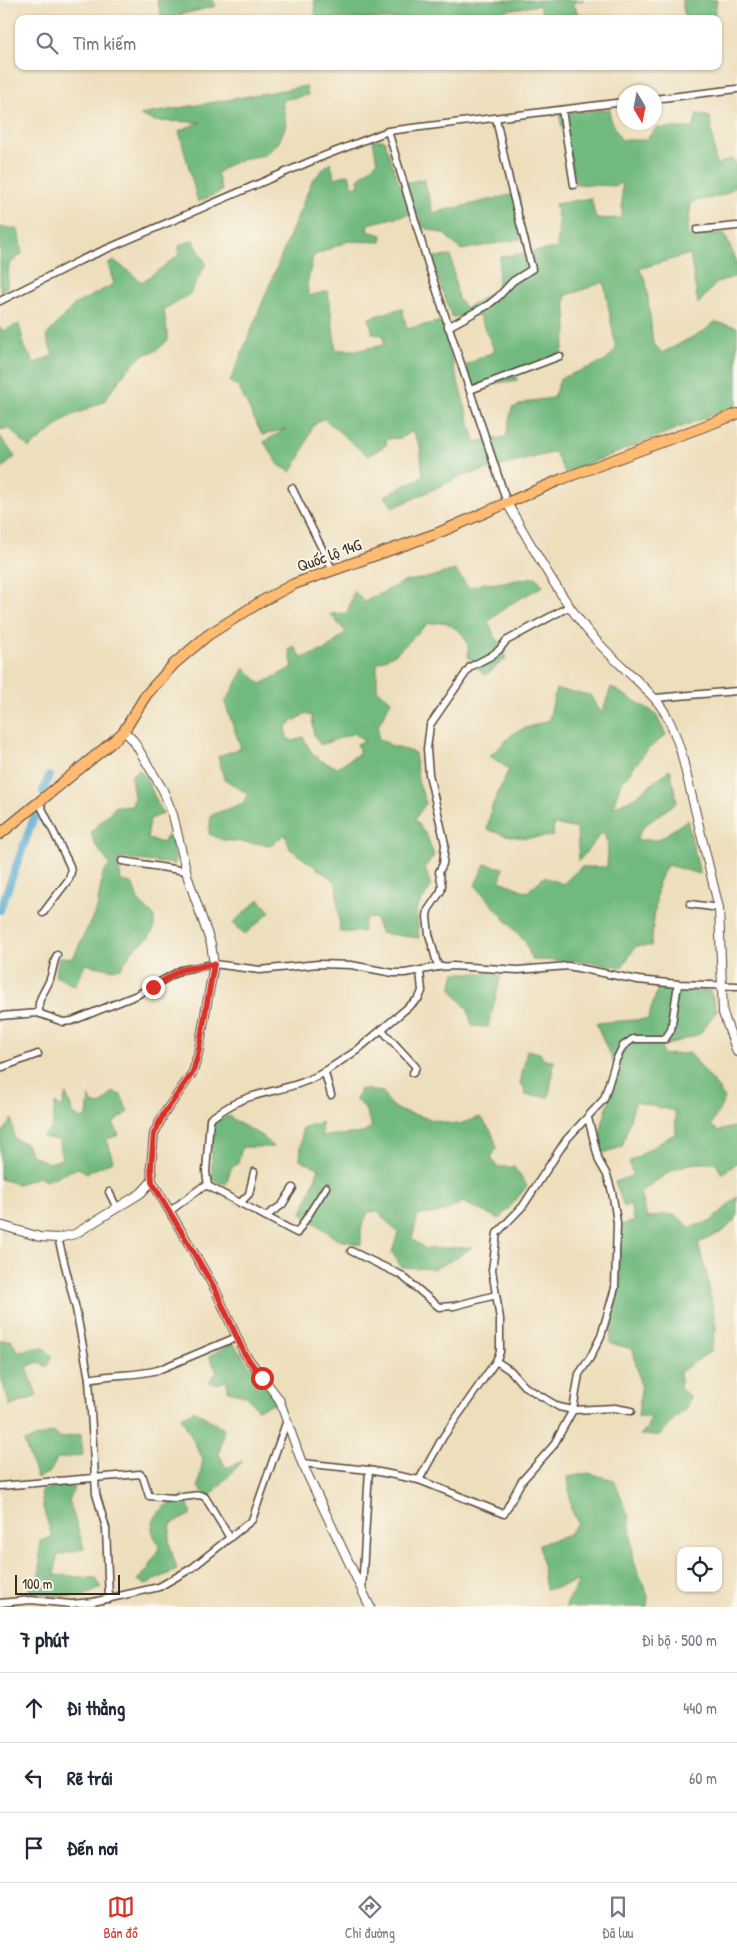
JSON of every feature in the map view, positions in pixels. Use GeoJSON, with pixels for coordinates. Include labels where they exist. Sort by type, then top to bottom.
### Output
{"type":"FeatureCollection","features":[{"type":"Feature","properties":{"kind":"main road","name":"Quốc lộ 14G"},"geometry":{"type":"LineString","coordinates":[[0,834],[124,731],[146,696],[174,664],[208,636],[262,601],[294,584],[332,569],[438,533],[562,479],[737,414]]}},
{"type":"Feature","properties":{"kind":"street"},"geometry":{"type":"LineString","coordinates":[[662,98],[737,89]]}},
{"type":"Feature","properties":{"kind":"street"},"geometry":{"type":"LineString","coordinates":[[0,301],[80,260],[316,159],[388,131],[617,103]]}},
{"type":"Feature","properties":{"kind":"street"},"geometry":{"type":"LineString","coordinates":[[562,110],[574,185]]}},
{"type":"Feature","properties":{"kind":"street"},"geometry":{"type":"LineString","coordinates":[[448,326],[488,305],[513,282],[532,270],[510,184],[496,118]]}},
{"type":"Feature","properties":{"kind":"street"},"geometry":{"type":"LineString","coordinates":[[388,131],[448,326],[507,504],[570,606],[605,652],[655,698],[673,728],[681,752],[719,908],[724,1013],[737,1052]]}},
{"type":"Feature","properties":{"kind":"street"},"geometry":{"type":"LineString","coordinates":[[697,230],[737,226]]}},
{"type":"Feature","properties":{"kind":"street"},"geometry":{"type":"LineString","coordinates":[[470,390],[560,356]]}},
{"type":"Feature","properties":{"kind":"street"},"geometry":{"type":"LineString","coordinates":[[292,488],[332,569]]}},
{"type":"Feature","properties":{"kind":"street"},"geometry":{"type":"LineString","coordinates":[[438,966],[429,934],[427,917],[428,910],[442,885],[439,872],[443,864],[445,844],[429,774],[427,749],[430,725],[470,667],[491,656],[506,641],[570,606]]}},
{"type":"Feature","properties":{"kind":"street"},"geometry":{"type":"LineString","coordinates":[[655,698],[737,691]]}},
{"type":"Feature","properties":{"kind":"street"},"geometry":{"type":"LineString","coordinates":[[124,731],[133,740],[163,790],[173,815],[186,871],[212,944],[214,964],[193,1072],[163,1115],[154,1134],[151,1166],[152,1182],[215,1289],[244,1353],[279,1399],[302,1463],[370,1607]]}},
{"type":"Feature","properties":{"kind":"street"},"geometry":{"type":"LineString","coordinates":[[39,802],[70,866],[71,872],[69,879],[43,913]]}},
{"type":"Feature","properties":{"kind":"street"},"geometry":{"type":"LineString","coordinates":[[122,861],[186,871]]}},
{"type":"Feature","properties":{"kind":"street"},"geometry":{"type":"LineString","coordinates":[[690,904],[719,908]]}},
{"type":"Feature","properties":{"kind":"street"},"geometry":{"type":"LineString","coordinates":[[40,1014],[39,1002],[51,978],[56,955]]}},
{"type":"Feature","properties":{"kind":"street"},"geometry":{"type":"LineString","coordinates":[[0,1016],[40,1014],[63,1022],[72,1021],[137,996],[181,970],[214,964],[260,970],[318,964],[351,965],[393,973],[420,971],[438,966],[518,970],[568,966],[638,980],[678,984],[737,986]]}},
{"type":"Feature","properties":{"kind":"street"},"geometry":{"type":"LineString","coordinates":[[208,1186],[206,1172],[210,1120],[248,1098],[294,1085],[327,1070],[356,1051],[401,1015],[421,995],[420,971]]}},
{"type":"Feature","properties":{"kind":"street"},"geometry":{"type":"LineString","coordinates":[[419,1480],[443,1437],[496,1361],[500,1352],[500,1319],[492,1270],[497,1234],[523,1206],[566,1140],[604,1099],[616,1060],[623,1046],[633,1040],[659,1040],[665,1039],[669,1035],[678,984]]}},
{"type":"Feature","properties":{"kind":"street"},"geometry":{"type":"LineString","coordinates":[[382,1030],[416,1067],[413,1073]]}},
{"type":"Feature","properties":{"kind":"street"},"geometry":{"type":"LineString","coordinates":[[0,1068],[38,1054]]}},
{"type":"Feature","properties":{"kind":"street"},"geometry":{"type":"LineString","coordinates":[[327,1070],[325,1073],[331,1095]]}},
{"type":"Feature","properties":{"kind":"street"},"geometry":{"type":"LineString","coordinates":[[302,1463],[369,1470],[419,1480],[504,1514],[521,1482],[553,1446],[573,1410],[579,1374],[590,1358],[601,1336],[615,1288],[617,1223],[615,1209],[607,1175],[597,1156],[588,1118]]}},
{"type":"Feature","properties":{"kind":"street"},"geometry":{"type":"LineString","coordinates":[[240,1203],[249,1194],[254,1172]]}},
{"type":"Feature","properties":{"kind":"street"},"geometry":{"type":"LineString","coordinates":[[0,1225],[40,1237],[58,1238],[75,1234],[141,1193],[152,1182]]}},
{"type":"Feature","properties":{"kind":"street"},"geometry":{"type":"LineString","coordinates":[[170,1211],[202,1188],[208,1186],[297,1232],[326,1187]]}},
{"type":"Feature","properties":{"kind":"street"},"geometry":{"type":"LineString","coordinates":[[266,1216],[282,1205],[293,1188]]}},
{"type":"Feature","properties":{"kind":"street"},"geometry":{"type":"LineString","coordinates":[[109,1192],[117,1208]]}},
{"type":"Feature","properties":{"kind":"street"},"geometry":{"type":"LineString","coordinates":[[58,1238],[76,1309],[88,1379],[96,1494],[106,1528],[109,1599]]}},
{"type":"Feature","properties":{"kind":"street"},"geometry":{"type":"LineString","coordinates":[[352,1251],[401,1275],[439,1307],[454,1306],[496,1295]]}},
{"type":"Feature","properties":{"kind":"street"},"geometry":{"type":"LineString","coordinates":[[88,1379],[110,1374],[152,1371],[237,1338]]}},
{"type":"Feature","properties":{"kind":"street"},"geometry":{"type":"LineString","coordinates":[[496,1361],[511,1371],[530,1390],[559,1407],[573,1410],[615,1408],[631,1411]]}},
{"type":"Feature","properties":{"kind":"street"},"geometry":{"type":"LineString","coordinates":[[0,1602],[31,1600],[71,1604],[109,1599],[158,1587],[192,1568],[248,1524],[255,1516],[287,1420]]}},
{"type":"Feature","properties":{"kind":"street"},"geometry":{"type":"LineString","coordinates":[[362,1591],[369,1470]]}},
{"type":"Feature","properties":{"kind":"street"},"geometry":{"type":"LineString","coordinates":[[0,1486],[138,1474],[143,1477],[148,1494],[151,1497],[203,1496],[230,1538]]}},
{"type":"Feature","properties":{"kind":"green space"},"geometry":{"type":"Polygon","coordinates":[[[157,0],[212,0],[216,6],[179,15],[161,15],[157,0]]]}},
{"type":"Feature","properties":{"kind":"green space"},"geometry":{"type":"Polygon","coordinates":[[[314,0],[584,0],[573,2],[578,14],[575,15],[543,15],[539,5],[483,15],[316,15],[314,0]]]}},
{"type":"Feature","properties":{"kind":"green space"},"geometry":{"type":"Polygon","coordinates":[[[682,0],[717,0],[715,15],[684,15],[682,0]]]}},
{"type":"Feature","properties":{"kind":"green space"},"geometry":{"type":"Polygon","coordinates":[[[306,86],[308,95],[282,100],[286,125],[279,142],[265,155],[243,159],[217,173],[222,191],[198,202],[179,131],[200,122],[154,121],[140,115],[306,86]]]}},
{"type":"Feature","properties":{"kind":"green space"},"geometry":{"type":"Polygon","coordinates":[[[610,109],[610,119],[621,140],[646,140],[654,130],[662,130],[662,128],[693,128],[697,114],[710,117],[716,165],[733,158],[736,168],[736,184],[727,193],[720,196],[691,202],[687,236],[724,233],[737,262],[737,276],[717,282],[698,304],[690,254],[639,269],[646,281],[653,343],[662,353],[704,331],[715,322],[737,327],[737,405],[565,473],[555,452],[462,476],[393,508],[385,496],[423,476],[420,446],[412,431],[401,438],[387,439],[386,445],[368,456],[323,418],[313,426],[300,457],[291,472],[279,465],[264,442],[286,429],[262,435],[239,388],[230,382],[312,181],[330,162],[335,178],[349,174],[352,186],[359,186],[358,179],[377,162],[373,140],[384,140],[399,184],[424,179],[433,213],[519,193],[524,238],[461,250],[444,234],[422,227],[418,212],[368,224],[367,231],[382,235],[381,242],[348,241],[313,256],[307,286],[309,296],[328,291],[336,350],[359,350],[384,345],[383,335],[373,334],[369,318],[402,308],[407,329],[441,321],[475,442],[506,437],[512,408],[531,401],[553,398],[561,378],[606,361],[616,349],[604,282],[565,296],[567,331],[562,352],[516,372],[517,380],[473,387],[466,365],[495,351],[478,314],[452,317],[430,257],[451,256],[458,299],[466,308],[497,290],[500,257],[557,248],[559,222],[555,204],[591,198],[596,219],[622,218],[622,182],[616,186],[576,184],[559,114],[610,109]]]}},
{"type":"Feature","properties":{"kind":"green space"},"geometry":{"type":"Polygon","coordinates":[[[0,227],[18,229],[22,254],[9,264],[7,287],[0,292],[0,227]]]}},
{"type":"Feature","properties":{"kind":"green space"},"geometry":{"type":"Polygon","coordinates":[[[193,240],[206,264],[190,294],[164,309],[168,340],[157,350],[143,355],[127,370],[104,401],[67,418],[29,448],[9,428],[0,430],[0,327],[3,331],[19,324],[25,349],[35,363],[53,355],[46,336],[74,305],[114,284],[108,264],[115,261],[142,282],[179,255],[179,246],[193,240]]]}},
{"type":"Feature","properties":{"kind":"green space"},"geometry":{"type":"Polygon","coordinates":[[[0,436],[15,457],[0,470],[0,436]]]}},
{"type":"Feature","properties":{"kind":"green space"},"geometry":{"type":"Polygon","coordinates":[[[455,570],[469,588],[484,583],[491,584],[536,577],[543,586],[507,606],[488,622],[506,658],[485,676],[468,657],[466,639],[445,622],[427,624],[397,653],[377,663],[377,689],[391,701],[378,726],[378,738],[392,746],[415,753],[418,781],[426,803],[415,819],[427,836],[434,856],[425,867],[431,887],[416,910],[419,938],[380,933],[375,918],[365,919],[363,932],[340,932],[336,882],[290,849],[285,834],[271,845],[223,840],[209,834],[211,815],[243,803],[248,794],[224,779],[218,756],[241,748],[225,703],[245,668],[261,684],[293,667],[289,650],[294,646],[302,658],[327,649],[346,632],[330,614],[347,613],[354,591],[364,602],[405,581],[427,578],[455,570]],[[305,714],[286,726],[287,738],[293,741],[303,737],[309,748],[320,760],[337,767],[360,753],[357,744],[365,741],[354,733],[320,745],[314,735],[312,716],[305,714]]]}},
{"type":"Feature","properties":{"kind":"green space"},"geometry":{"type":"Polygon","coordinates":[[[611,687],[655,713],[666,735],[647,750],[620,785],[613,807],[634,798],[670,769],[677,802],[644,826],[636,840],[658,840],[687,820],[700,874],[667,865],[658,882],[651,946],[636,946],[622,967],[583,961],[532,960],[526,943],[475,885],[485,864],[503,868],[500,881],[527,892],[544,877],[563,884],[581,867],[607,867],[608,845],[603,831],[579,861],[577,829],[554,824],[553,836],[527,838],[504,835],[487,829],[492,806],[509,769],[490,756],[515,732],[549,720],[556,689],[590,695],[602,714],[611,687]]]}},
{"type":"Feature","properties":{"kind":"green space"},"geometry":{"type":"Polygon","coordinates":[[[138,769],[145,776],[163,814],[150,819],[147,839],[164,843],[167,834],[173,840],[175,864],[118,858],[121,881],[132,883],[138,900],[154,916],[154,929],[149,937],[133,950],[121,968],[110,969],[85,964],[75,986],[55,976],[59,957],[73,958],[97,908],[103,873],[110,865],[94,843],[91,832],[116,806],[132,806],[134,797],[131,776],[138,769]]]}},
{"type":"Feature","properties":{"kind":"green space"},"geometry":{"type":"Polygon","coordinates":[[[259,899],[270,912],[244,935],[233,923],[259,899]]]}},
{"type":"Feature","properties":{"kind":"green space"},"geometry":{"type":"Polygon","coordinates":[[[455,973],[491,973],[501,976],[488,1027],[472,1026],[468,1010],[451,989],[455,973]]]}},
{"type":"Feature","properties":{"kind":"green space"},"geometry":{"type":"Polygon","coordinates":[[[658,988],[710,991],[717,1010],[700,1034],[661,1047],[663,1055],[690,1053],[718,1088],[725,1099],[711,1125],[718,1131],[737,1126],[737,1163],[722,1174],[716,1164],[694,1164],[675,1169],[640,1193],[647,1218],[660,1215],[675,1216],[689,1227],[710,1222],[737,1195],[737,1217],[724,1231],[698,1243],[707,1276],[716,1328],[711,1351],[680,1372],[680,1388],[690,1397],[686,1409],[660,1435],[640,1435],[646,1430],[651,1417],[638,1417],[641,1388],[633,1349],[610,1343],[623,1224],[634,1222],[630,1204],[624,1207],[615,1182],[633,1175],[629,1162],[676,1133],[675,1111],[635,1102],[622,1147],[602,1153],[601,1129],[617,1071],[596,1023],[648,1019],[658,988]]]}},
{"type":"Feature","properties":{"kind":"green space"},"geometry":{"type":"Polygon","coordinates":[[[527,1050],[540,1053],[544,1060],[554,1061],[549,1097],[525,1095],[524,1087],[520,1084],[527,1050]]]}},
{"type":"Feature","properties":{"kind":"green space"},"geometry":{"type":"Polygon","coordinates":[[[360,1089],[383,1092],[389,1103],[400,1111],[446,1123],[459,1124],[480,1117],[491,1131],[497,1147],[491,1158],[498,1167],[514,1167],[527,1186],[500,1219],[462,1202],[446,1210],[418,1215],[412,1239],[426,1249],[472,1247],[456,1258],[434,1269],[401,1267],[392,1252],[398,1233],[378,1212],[368,1212],[361,1229],[361,1245],[336,1239],[302,1213],[319,1168],[300,1160],[302,1128],[321,1122],[322,1136],[364,1133],[372,1126],[364,1107],[356,1100],[360,1089]]]}},
{"type":"Feature","properties":{"kind":"green space"},"geometry":{"type":"Polygon","coordinates":[[[113,1092],[121,1095],[128,1112],[113,1123],[119,1135],[107,1139],[113,1161],[87,1173],[78,1168],[46,1181],[38,1177],[18,1184],[0,1179],[0,1134],[12,1119],[14,1138],[26,1144],[31,1155],[49,1163],[62,1159],[58,1140],[42,1137],[52,1128],[55,1103],[62,1108],[66,1094],[74,1115],[82,1119],[87,1116],[89,1096],[92,1103],[100,1105],[113,1092]]]}},
{"type":"Feature","properties":{"kind":"green space"},"geometry":{"type":"Polygon","coordinates":[[[229,1116],[258,1134],[273,1147],[242,1147],[238,1163],[231,1168],[226,1184],[212,1180],[212,1125],[214,1121],[229,1116]]]}},
{"type":"Feature","properties":{"kind":"green space"},"geometry":{"type":"Polygon","coordinates":[[[0,1340],[11,1340],[18,1351],[43,1347],[52,1356],[47,1367],[37,1362],[27,1367],[37,1396],[10,1406],[0,1374],[0,1340]]]}},
{"type":"Feature","properties":{"kind":"green space"},"geometry":{"type":"Polygon","coordinates":[[[233,1343],[277,1403],[257,1409],[247,1396],[228,1391],[227,1381],[217,1384],[209,1382],[217,1372],[209,1356],[233,1343]]]}},
{"type":"Feature","properties":{"kind":"green space"},"geometry":{"type":"Polygon","coordinates":[[[194,1410],[224,1429],[219,1454],[226,1468],[243,1461],[209,1497],[198,1487],[203,1459],[181,1417],[194,1410]]]}},
{"type":"Feature","properties":{"kind":"green space"},"geometry":{"type":"Polygon","coordinates":[[[53,1432],[60,1438],[81,1434],[83,1455],[57,1459],[50,1472],[37,1478],[24,1442],[53,1432]]]}},
{"type":"Feature","properties":{"kind":"green space"},"geometry":{"type":"Polygon","coordinates":[[[588,1473],[614,1480],[629,1517],[634,1562],[648,1596],[647,1607],[565,1607],[579,1581],[546,1590],[539,1544],[567,1536],[578,1523],[571,1509],[568,1477],[588,1473]]]}},
{"type":"Feature","properties":{"kind":"green space"},"geometry":{"type":"Polygon","coordinates":[[[63,1485],[74,1488],[69,1501],[84,1548],[57,1556],[55,1575],[96,1578],[101,1588],[81,1597],[31,1594],[28,1585],[40,1581],[40,1541],[52,1537],[43,1507],[41,1491],[63,1485]]]}},
{"type":"Feature","properties":{"kind":"green space"},"geometry":{"type":"Polygon","coordinates":[[[184,1496],[192,1514],[171,1524],[169,1542],[177,1570],[146,1584],[137,1580],[147,1571],[160,1546],[152,1530],[155,1517],[169,1504],[184,1496]]]}},
{"type":"Feature","properties":{"kind":"waterway"},"geometry":{"type":"LineString","coordinates":[[43,791],[49,776]]}},
{"type":"Feature","properties":{"kind":"waterway"},"geometry":{"type":"LineString","coordinates":[[0,910],[36,812]]}},
{"type":"Feature","properties":{"kind":"route"},"geometry":{"type":"LineString","coordinates":[[153,987],[181,970],[214,964],[193,1072],[163,1115],[154,1134],[151,1166],[152,1182],[215,1289],[244,1353],[262,1378]]}}]}
